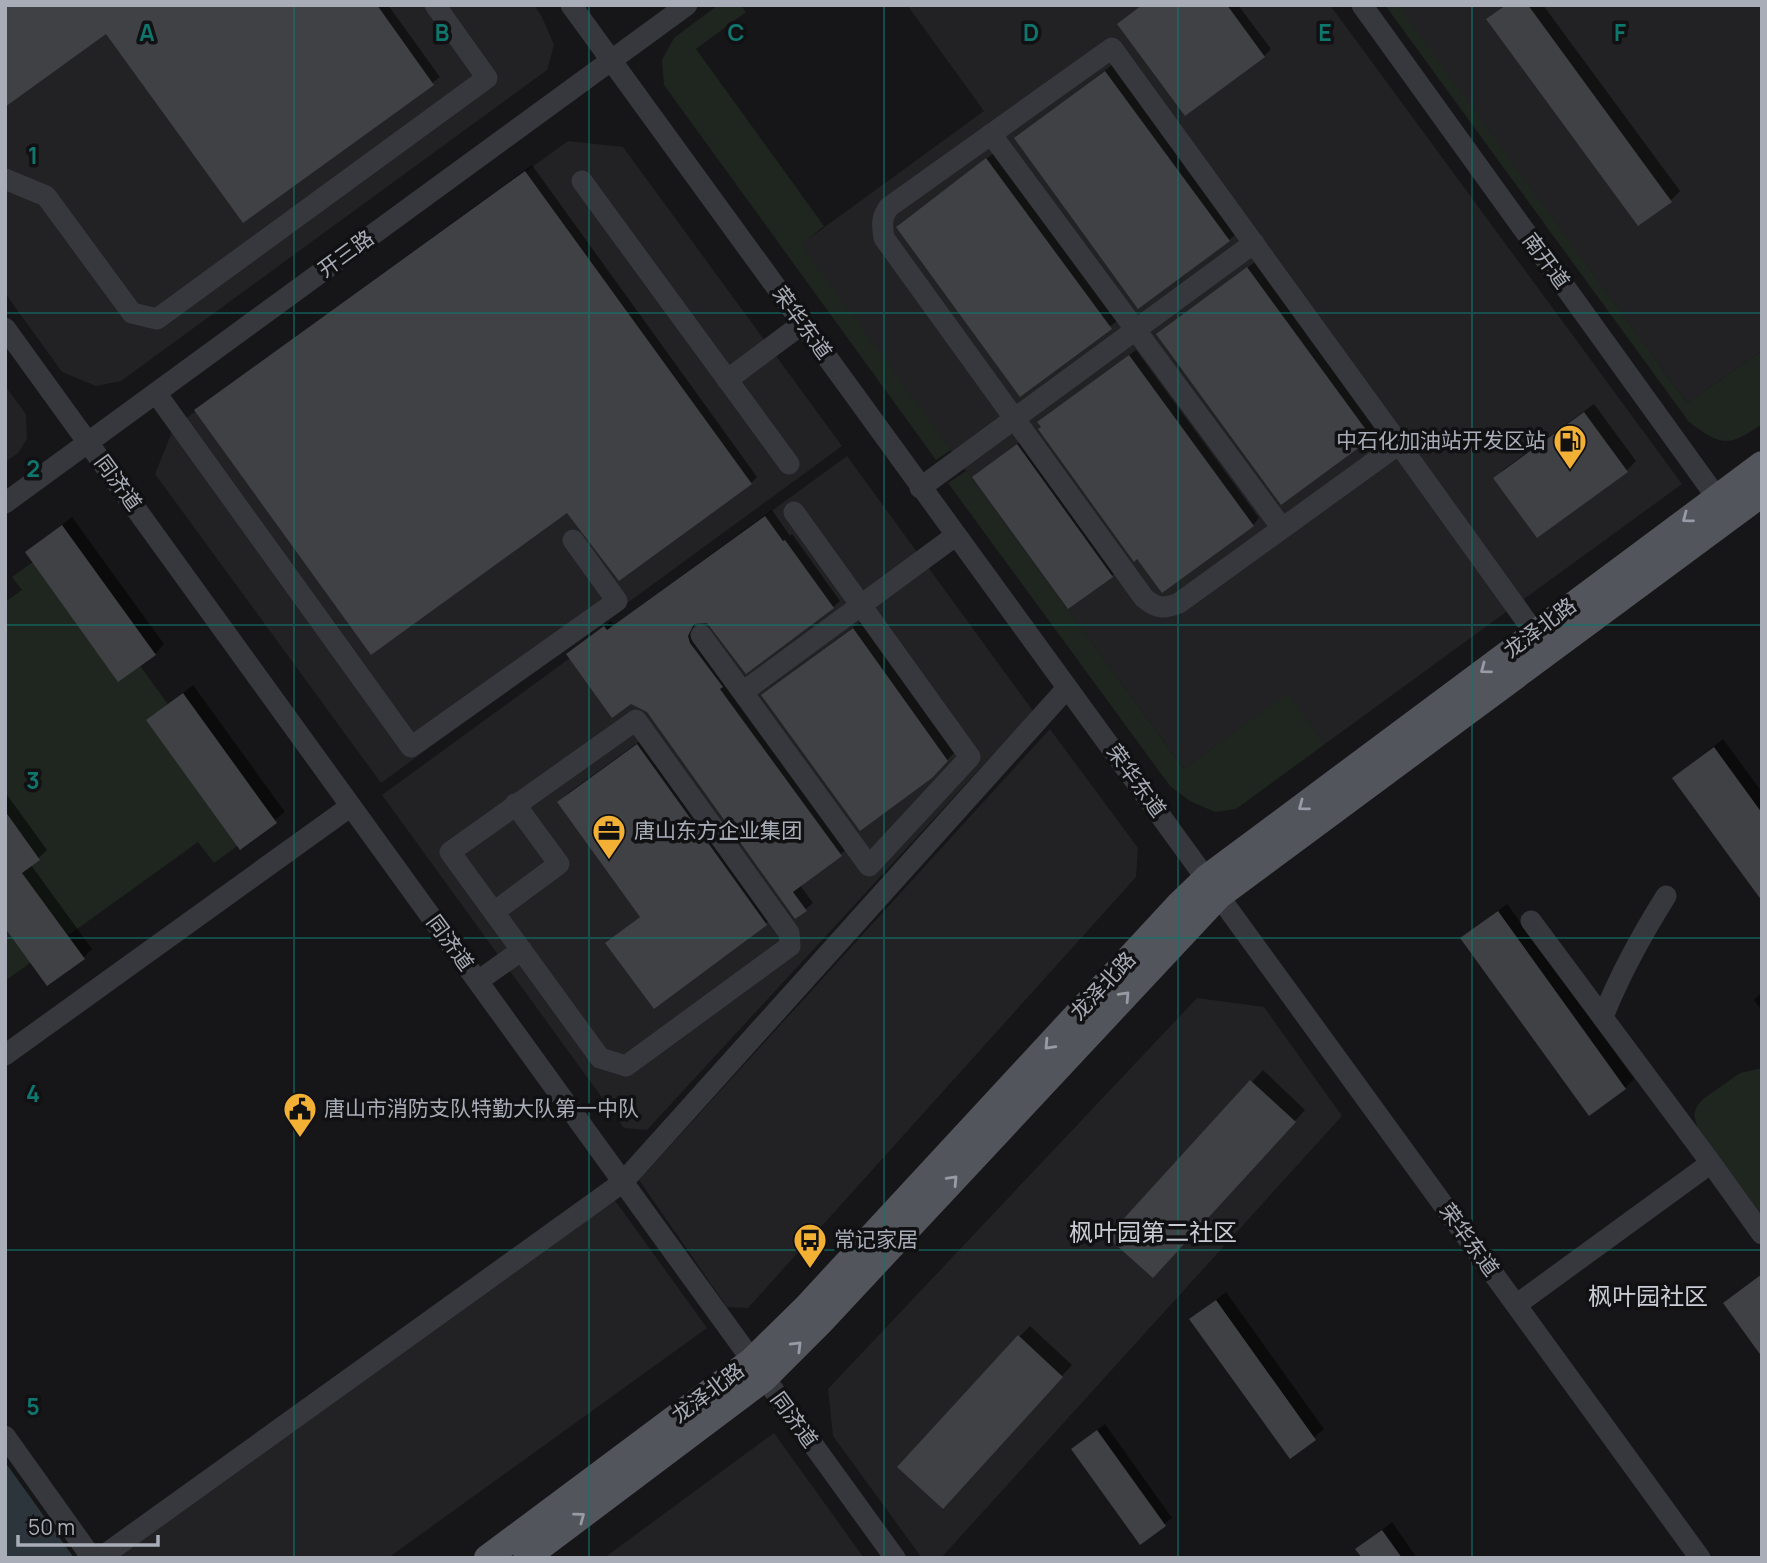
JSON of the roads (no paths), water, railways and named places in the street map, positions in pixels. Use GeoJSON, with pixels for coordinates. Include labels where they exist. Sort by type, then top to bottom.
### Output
{"type":"FeatureCollection","features":[{"type":"Feature","properties":{"kind":"main road","name":"龙泽北路"},"geometry":{"type":"LineString","coordinates":[[1213,887],[1723,506],[1762,464]]}},
{"type":"Feature","properties":{"kind":"main road","name":"龙泽北路"},"geometry":{"type":"LineString","coordinates":[[526,1558],[820,1323],[1213,887],[1534,632],[1723,506],[1762,494]]}},
{"type":"Feature","properties":{"kind":"main road","name":"龙泽北路"},"geometry":{"type":"LineString","coordinates":[[487,1558],[758,1370]]}},
{"type":"Feature","properties":{"kind":"street"},"geometry":{"type":"LineString","coordinates":[[5,179],[46,196],[132,313],[158,318],[487,78],[435,5]]}},
{"type":"Feature","properties":{"kind":"street","name":"荣华东道"},"geometry":{"type":"LineString","coordinates":[[571,5],[1700,1558]]}},
{"type":"Feature","properties":{"kind":"street","name":"开三路"},"geometry":{"type":"LineString","coordinates":[[5,503],[687,5]]}},
{"type":"Feature","properties":{"kind":"street","name":"南开道"},"geometry":{"type":"LineString","coordinates":[[1362,5],[1723,506]]}},
{"type":"Feature","properties":{"kind":"street"},"geometry":{"type":"LineString","coordinates":[[1399,444],[1179,603],[1167,608],[1155,607],[1144,598],[884,238],[883,215],[889,207],[1112,48],[1254,243],[1399,444],[1534,632]]}},
{"type":"Feature","properties":{"kind":"street"},"geometry":{"type":"LineString","coordinates":[[991,134],[1282,528]]}},
{"type":"Feature","properties":{"kind":"street"},"geometry":{"type":"LineString","coordinates":[[582,181],[789,464]]}},
{"type":"Feature","properties":{"kind":"street"},"geometry":{"type":"LineString","coordinates":[[920,488],[1254,243]]}},
{"type":"Feature","properties":{"kind":"street"},"geometry":{"type":"LineString","coordinates":[[727,380],[802,324]]}},
{"type":"Feature","properties":{"kind":"street","name":"同济道"},"geometry":{"type":"LineString","coordinates":[[5,328],[895,1558]]}},
{"type":"Feature","properties":{"kind":"street"},"geometry":{"type":"LineString","coordinates":[[156,393],[411,747],[617,601],[573,540]]}},
{"type":"Feature","properties":{"kind":"street"},"geometry":{"type":"LineString","coordinates":[[701,635],[869,866],[970,757],[794,512]]}},
{"type":"Feature","properties":{"kind":"street"},"geometry":{"type":"LineString","coordinates":[[743,692],[955,536]]}},
{"type":"Feature","properties":{"kind":"street"},"geometry":{"type":"LineString","coordinates":[[100,1558],[624,1182],[1067,688]]}},
{"type":"Feature","properties":{"kind":"street"},"geometry":{"type":"LineString","coordinates":[[636,720],[789,933],[790,946],[626,1066],[600,1058],[450,852],[516,804],[636,720]]}},
{"type":"Feature","properties":{"kind":"street"},"geometry":{"type":"LineString","coordinates":[[494,912],[559,864],[516,804]]}},
{"type":"Feature","properties":{"kind":"street"},"geometry":{"type":"LineString","coordinates":[[5,1055],[351,806]]}},
{"type":"Feature","properties":{"kind":"street"},"geometry":{"type":"LineString","coordinates":[[1603,1017],[1635,945],[1666,896]]}},
{"type":"Feature","properties":{"kind":"street"},"geometry":{"type":"LineString","coordinates":[[1531,921],[1762,1234]]}},
{"type":"Feature","properties":{"kind":"street"},"geometry":{"type":"LineString","coordinates":[[478,981],[522,950]]}},
{"type":"Feature","properties":{"kind":"street"},"geometry":{"type":"LineString","coordinates":[[1516,1305],[1712,1163]]}},
{"type":"Feature","properties":{"kind":"street"},"geometry":{"type":"LineString","coordinates":[[5,1436],[92,1558]]}},
{"type":"Feature","properties":{"kind":"place","name":"中石化加油站开发区站"},"geometry":{"type":"Point","coordinates":[1570,471]}},
{"type":"Feature","properties":{"kind":"place","name":"唐山东方企业集团"},"geometry":{"type":"Point","coordinates":[609,861]}},
{"type":"Feature","properties":{"kind":"place","name":"唐山市消防支队特勤大队第一中队"},"geometry":{"type":"Point","coordinates":[300,1139]}},
{"type":"Feature","properties":{"kind":"place","name":"常记家居"},"geometry":{"type":"Point","coordinates":[810,1270]}},
{"type":"Feature","properties":{"kind":"district","name":"枫叶园第二社区"},"geometry":{"type":"Point","coordinates":[1153,1233]}},
{"type":"Feature","properties":{"kind":"district","name":"枫叶园社区"},"geometry":{"type":"Point","coordinates":[1648,1297]}}]}
